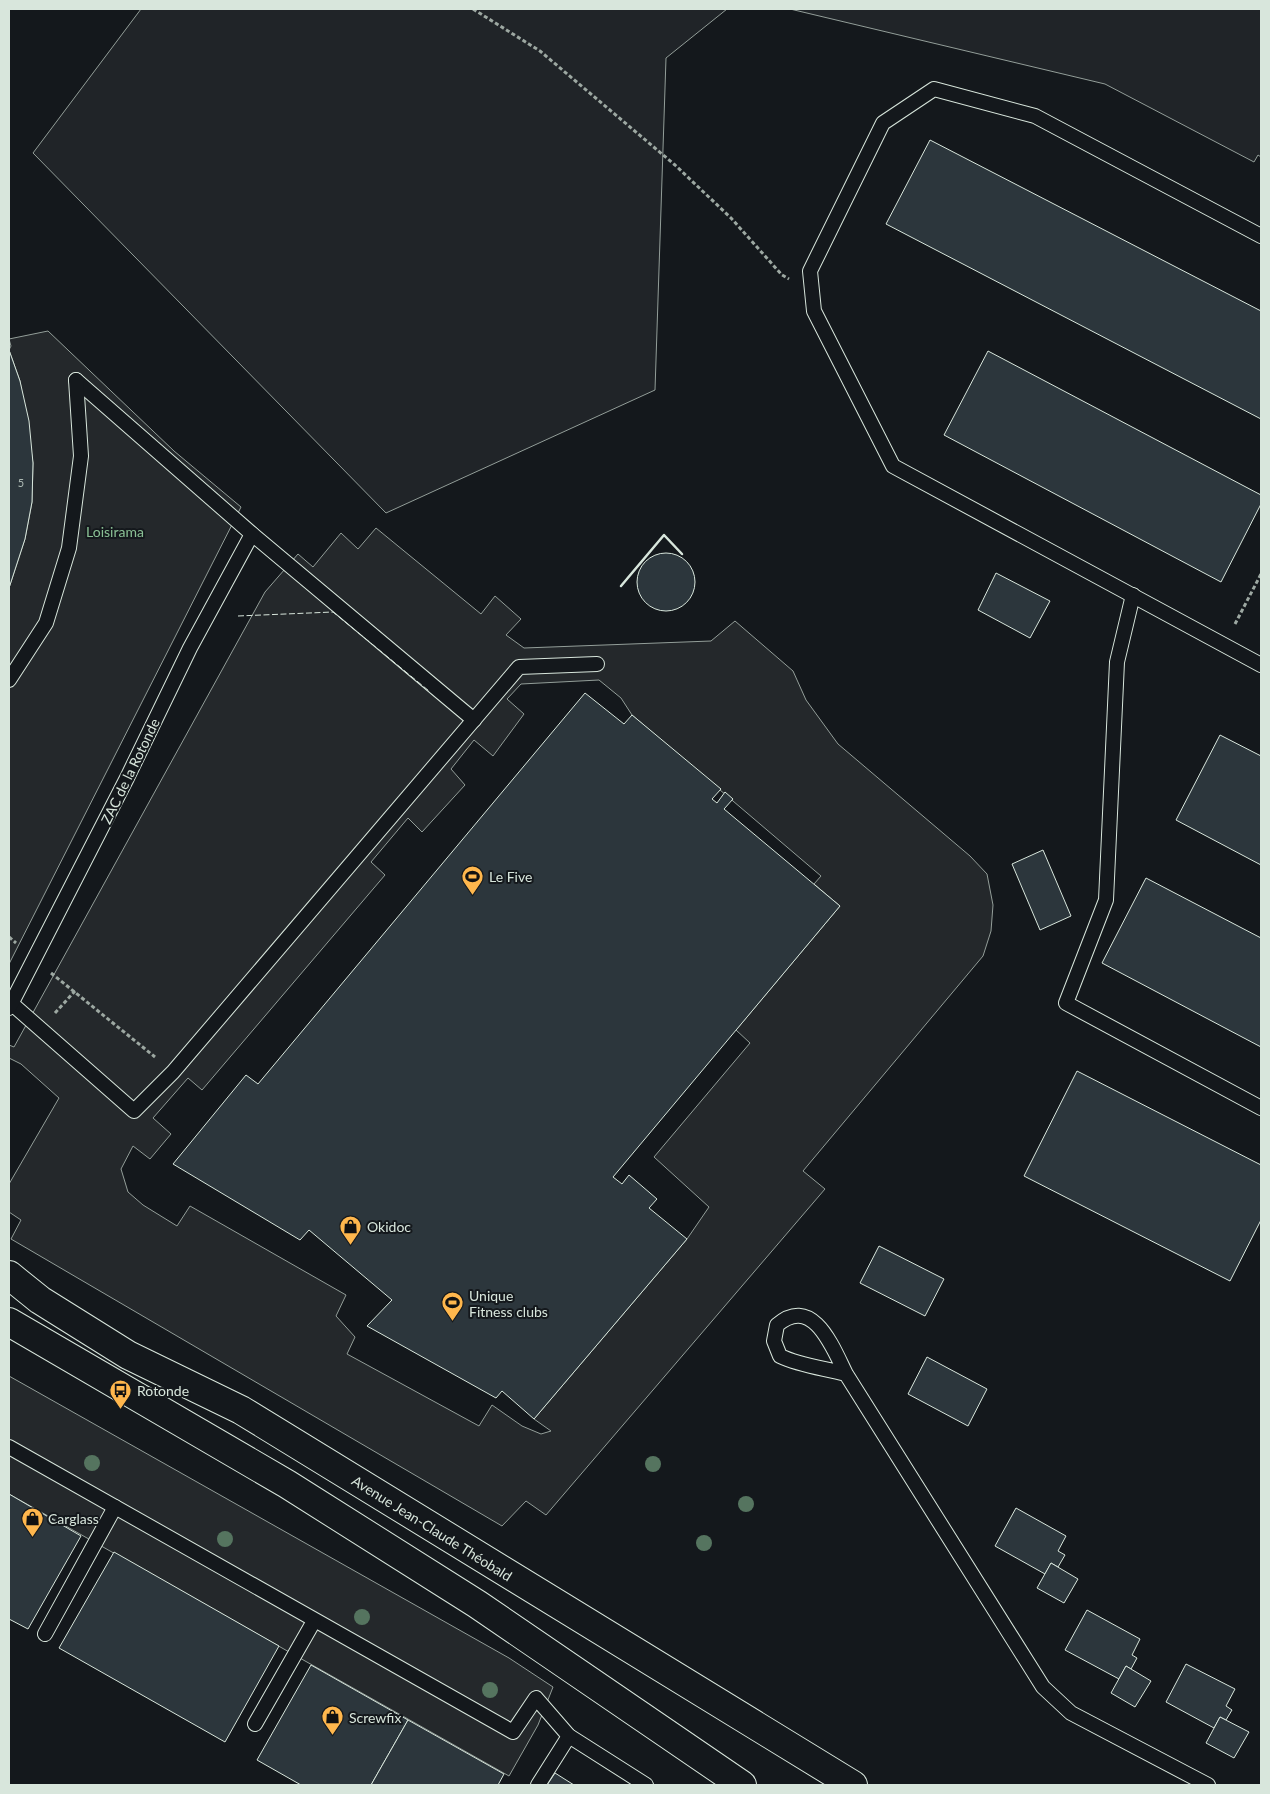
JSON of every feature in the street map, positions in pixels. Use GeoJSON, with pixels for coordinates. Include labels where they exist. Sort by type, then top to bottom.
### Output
{"type":"FeatureCollection","features":[{"type":"Feature","properties":{"kind":"main road","name":"Avenue Jean-Claude Théobald"},"geometry":{"type":"LineString","coordinates":[[9,1275],[40,1300],[128,1355],[241,1410],[853,1785]]}},
{"type":"Feature","properties":{"kind":"main road"},"geometry":{"type":"LineString","coordinates":[[9,1322],[303,1494],[477,1604],[742,1785]]}},
{"type":"Feature","properties":{"kind":"lane"},"geometry":{"type":"LineString","coordinates":[[1261,236],[1035,116],[934,89],[883,123],[810,271],[814,311],[893,466],[1261,665]]}},
{"type":"Feature","properties":{"kind":"lane"},"geometry":{"type":"LineString","coordinates":[[9,680],[46,623],[69,548],[81,456],[76,380],[252,534],[474,720]]}},
{"type":"Feature","properties":{"kind":"lane","name":"ZAC de la Rotonde"},"geometry":{"type":"LineString","coordinates":[[10,1006],[127,778],[190,648],[252,534]]}},
{"type":"Feature","properties":{"kind":"lane"},"geometry":{"type":"LineString","coordinates":[[1132,595],[1117,662],[1106,900],[1066,1003],[1261,1108]]}},
{"type":"Feature","properties":{"kind":"lane"},"geometry":{"type":"LineString","coordinates":[[10,1006],[41,1029],[134,1110],[173,1072],[519,667],[597,664]]}},
{"type":"Feature","properties":{"kind":"lane"},"geometry":{"type":"LineString","coordinates":[[846,1374],[795,1364],[780,1356],[774,1341],[777,1325],[786,1317],[800,1316],[812,1320],[825,1332],[846,1374],[1043,1687],[1071,1713],[1208,1785]]}},
{"type":"Feature","properties":{"kind":"lane"},"geometry":{"type":"LineString","coordinates":[[9,1447],[513,1732],[536,1698],[569,1736],[646,1785]]}},
{"type":"Feature","properties":{"kind":"lane"},"geometry":{"type":"LineString","coordinates":[[45,1634],[115,1507]]}},
{"type":"Feature","properties":{"kind":"lane"},"geometry":{"type":"LineString","coordinates":[[255,1724],[314,1621]]}},
{"type":"Feature","properties":{"kind":"lane"},"geometry":{"type":"LineString","coordinates":[[538,1785],[569,1736]]}},
{"type":"Feature","properties":{"kind":"path"},"geometry":{"type":"LineString","coordinates":[[473,9],[540,51],[682,172],[731,218],[782,275],[812,290]]}},
{"type":"Feature","properties":{"kind":"path"},"geometry":{"type":"LineString","coordinates":[[1224,645],[1261,574]]}},
{"type":"Feature","properties":{"kind":"path"},"geometry":{"type":"LineString","coordinates":[[9,937],[173,1072]]}},
{"type":"Feature","properties":{"kind":"path"},"geometry":{"type":"LineString","coordinates":[[41,1029],[75,991]]}},
{"type":"Feature","properties":{"kind":"shaded area"},"geometry":{"type":"Polygon","coordinates":[[[141,9],[727,9],[666,58],[655,390],[386,513],[33,153],[141,9]]]}},
{"type":"Feature","properties":{"kind":"shaded area"},"geometry":{"type":"Polygon","coordinates":[[[790,9],[1261,9],[1261,157],[1258,155],[1254,162],[1105,84],[790,9]]]}},
{"type":"Feature","properties":{"kind":"shaded area","name":"Loisirama"},"geometry":{"type":"Polygon","coordinates":[[[48,331],[174,451],[241,507],[9,964],[9,588],[25,539],[32,502],[33,463],[20,381],[9,350],[11,346],[9,339],[48,331]]]}},
{"type":"Feature","properties":{"kind":"shaded area"},"geometry":{"type":"Polygon","coordinates":[[[376,528],[481,614],[495,596],[521,619],[506,635],[524,648],[711,641],[735,621],[793,671],[806,700],[838,744],[970,856],[987,874],[993,905],[991,931],[983,956],[803,1171],[825,1189],[546,1515],[526,1501],[502,1526],[11,1239],[21,1220],[9,1212],[9,1184],[59,1098],[21,1064],[9,1058],[9,1045],[14,1047],[265,592],[298,554],[313,567],[341,533],[358,549],[376,528]],[[599,680],[521,684],[507,699],[524,714],[493,756],[474,740],[451,769],[465,785],[422,832],[408,818],[371,862],[385,875],[202,1090],[188,1078],[153,1118],[171,1134],[150,1159],[133,1146],[121,1169],[128,1192],[143,1205],[177,1226],[190,1206],[346,1295],[336,1316],[355,1337],[347,1354],[479,1426],[492,1405],[522,1426],[541,1434],[551,1431],[534,1419],[687,1239],[709,1207],[654,1157],[750,1043],[736,1030],[840,906],[814,884],[821,876],[632,715],[621,698],[599,680]]]}},
{"type":"Feature","properties":{"kind":"shaded area"},"geometry":{"type":"Polygon","coordinates":[[[9,1376],[509,1658],[553,1687],[538,1725],[509,1776],[9,1494],[9,1376]]]}},
{"type":"Feature","properties":{"kind":"building"},"geometry":{"type":"Polygon","coordinates":[[[930,140],[1261,311],[1261,419],[886,224],[930,140]]]}},
{"type":"Feature","properties":{"kind":"building"},"geometry":{"type":"Polygon","coordinates":[[[9,350],[20,381],[29,421],[33,463],[32,502],[25,539],[9,588],[9,350]]]}},
{"type":"Feature","properties":{"kind":"building"},"geometry":{"type":"Polygon","coordinates":[[[988,351],[1261,495],[1261,504],[1221,582],[944,435],[988,351]]]}},
{"type":"Feature","properties":{"kind":"building"},"geometry":{"type":"Polygon","coordinates":[[[660,553],[672,553],[687,561],[695,576],[695,588],[687,603],[672,611],[660,611],[645,603],[637,588],[637,576],[645,561],[660,553]]]}},
{"type":"Feature","properties":{"kind":"building"},"geometry":{"type":"Polygon","coordinates":[[[996,573],[1050,601],[1030,638],[978,610],[996,573]]]}},
{"type":"Feature","properties":{"kind":"building"},"geometry":{"type":"Polygon","coordinates":[[[585,693],[624,724],[632,715],[721,789],[712,799],[717,803],[725,792],[733,799],[724,809],[840,906],[613,1177],[622,1184],[629,1175],[657,1199],[649,1208],[687,1239],[534,1419],[502,1391],[496,1398],[367,1326],[392,1300],[309,1230],[300,1240],[173,1164],[246,1075],[258,1084],[585,693]]]}},
{"type":"Feature","properties":{"kind":"building"},"geometry":{"type":"Polygon","coordinates":[[[1220,735],[1261,756],[1261,865],[1176,820],[1220,735]]]}},
{"type":"Feature","properties":{"kind":"building"},"geometry":{"type":"Polygon","coordinates":[[[1043,850],[1071,916],[1040,930],[1012,864],[1043,850]]]}},
{"type":"Feature","properties":{"kind":"building"},"geometry":{"type":"Polygon","coordinates":[[[1146,878],[1261,938],[1261,1047],[1102,963],[1146,878]]]}},
{"type":"Feature","properties":{"kind":"building"},"geometry":{"type":"Polygon","coordinates":[[[1077,1071],[1261,1165],[1261,1220],[1230,1281],[1024,1176],[1077,1071]]]}},
{"type":"Feature","properties":{"kind":"building"},"geometry":{"type":"Polygon","coordinates":[[[879,1246],[944,1279],[925,1316],[860,1283],[879,1246]]]}},
{"type":"Feature","properties":{"kind":"building"},"geometry":{"type":"Polygon","coordinates":[[[927,1357],[987,1389],[968,1426],[908,1394],[927,1357]]]}},
{"type":"Feature","properties":{"kind":"building"},"geometry":{"type":"Polygon","coordinates":[[[9,1494],[81,1536],[28,1629],[9,1619],[9,1494]]]}},
{"type":"Feature","properties":{"kind":"building"},"geometry":{"type":"Polygon","coordinates":[[[1016,1508],[1066,1536],[1058,1551],[1065,1555],[1058,1567],[1051,1563],[1045,1574],[995,1546],[1016,1508]]]}},
{"type":"Feature","properties":{"kind":"building"},"geometry":{"type":"Polygon","coordinates":[[[114,1552],[279,1646],[225,1742],[59,1648],[114,1552]]]}},
{"type":"Feature","properties":{"kind":"building"},"geometry":{"type":"Polygon","coordinates":[[[1051,1563],[1078,1579],[1064,1603],[1037,1588],[1051,1563]]]}},
{"type":"Feature","properties":{"kind":"building"},"geometry":{"type":"Polygon","coordinates":[[[1087,1610],[1140,1639],[1132,1655],[1137,1658],[1131,1669],[1126,1666],[1119,1679],[1065,1650],[1087,1610]]]}},
{"type":"Feature","properties":{"kind":"building"},"geometry":{"type":"Polygon","coordinates":[[[1186,1664],[1235,1689],[1226,1706],[1232,1710],[1226,1720],[1220,1717],[1214,1728],[1166,1702],[1186,1664]]]}},
{"type":"Feature","properties":{"kind":"building"},"geometry":{"type":"Polygon","coordinates":[[[311,1665],[408,1720],[371,1785],[301,1785],[257,1760],[311,1665]]]}},
{"type":"Feature","properties":{"kind":"building"},"geometry":{"type":"Polygon","coordinates":[[[1126,1666],[1151,1681],[1135,1707],[1111,1693],[1126,1666]]]}},
{"type":"Feature","properties":{"kind":"building"},"geometry":{"type":"Polygon","coordinates":[[[1220,1717],[1249,1732],[1234,1758],[1206,1743],[1220,1717]]]}},
{"type":"Feature","properties":{"kind":"building"},"geometry":{"type":"Polygon","coordinates":[[[408,1720],[504,1774],[498,1785],[371,1785],[408,1720]]]}},
{"type":"Feature","properties":{"kind":"building"},"geometry":{"type":"Polygon","coordinates":[[[555,1773],[574,1785],[547,1785],[555,1773]]]}},
{"type":"Feature","properties":{"kind":"fence"},"geometry":{"type":"LineString","coordinates":[[238,616],[333,612],[429,691]]}},
{"type":"Feature","properties":{"kind":"wall"},"geometry":{"type":"LineString","coordinates":[[621,586],[664,535],[682,554]]}},
{"type":"Feature","properties":{"kind":"place","name":"Le Five"},"geometry":{"type":"Point","coordinates":[473,895]}},
{"type":"Feature","properties":{"kind":"place","name":"Okidoc"},"geometry":{"type":"Point","coordinates":[351,1245]}},
{"type":"Feature","properties":{"kind":"place","name":"Unique Fitness clubs"},"geometry":{"type":"Point","coordinates":[453,1322]}},
{"type":"Feature","properties":{"kind":"place","name":"Rotonde"},"geometry":{"type":"Point","coordinates":[121,1409]}},
{"type":"Feature","properties":{"kind":"place","name":"Carglass"},"geometry":{"type":"Point","coordinates":[32,1537]}},
{"type":"Feature","properties":{"kind":"place","name":"Screwfix"},"geometry":{"type":"Point","coordinates":[333,1736]}}]}
